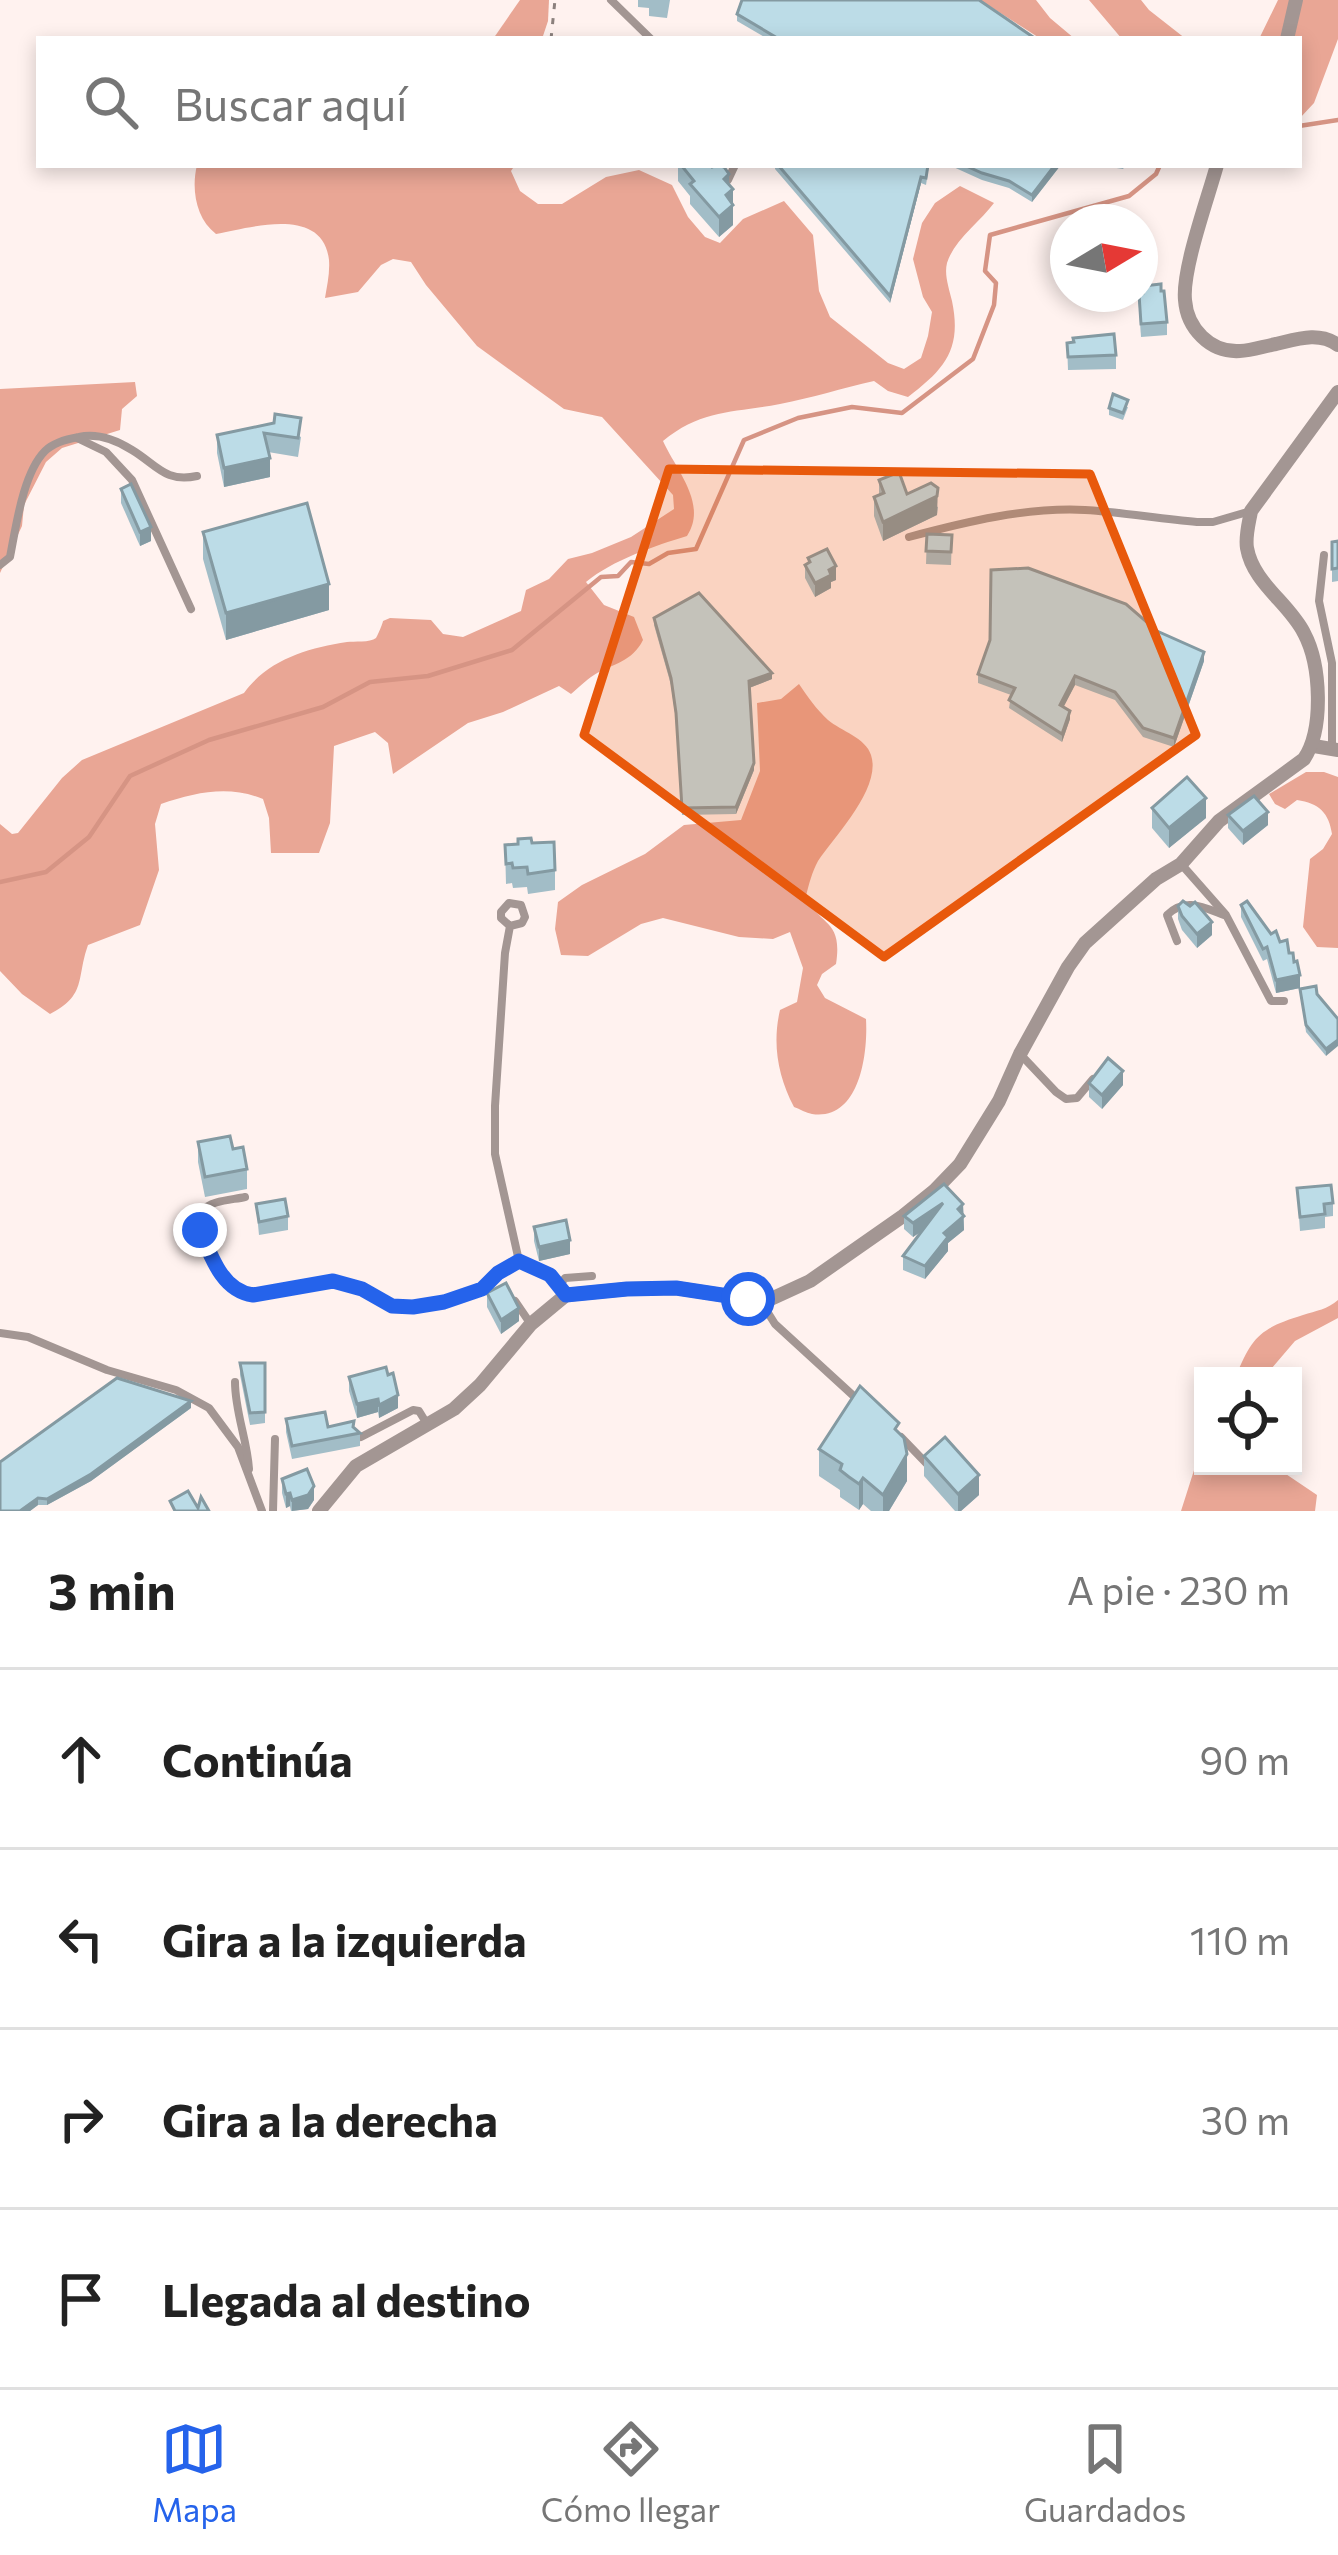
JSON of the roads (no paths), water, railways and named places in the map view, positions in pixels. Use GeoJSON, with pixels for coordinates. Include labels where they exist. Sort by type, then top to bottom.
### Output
{"type":"FeatureCollection","features":[{"type":"Feature","properties":{"kind":"street"},"geometry":{"type":"LineString","coordinates":[[1288,36],[1296,0]]}},
{"type":"Feature","properties":{"kind":"street"},"geometry":{"type":"LineString","coordinates":[[1216,168],[1187,275],[1185,299],[1198,333],[1222,350],[1240,351],[1308,337],[1338,345]]}},
{"type":"Feature","properties":{"kind":"street"},"geometry":{"type":"LineString","coordinates":[[319,1511],[356,1466],[454,1409],[563,1290],[676,1288],[759,1298],[786,1294],[934,1191],[960,1164],[1085,943],[1156,879],[1180,864],[1219,821],[1304,759],[1313,746],[1317,683],[1306,635],[1253,566],[1247,547],[1251,511],[1338,392]]}},
{"type":"Feature","properties":{"kind":"street"},"geometry":{"type":"LineString","coordinates":[[1313,746],[1335,749]]}},
{"type":"Feature","properties":{"kind":"lane"},"geometry":{"type":"LineString","coordinates":[[611,0],[648,36]]}},
{"type":"Feature","properties":{"kind":"lane"},"geometry":{"type":"LineString","coordinates":[[710,172],[728,179],[734,168]]}},
{"type":"Feature","properties":{"kind":"lane"},"geometry":{"type":"LineString","coordinates":[[0,565],[10,557],[32,473],[44,452],[60,441],[85,435],[104,437],[130,448],[169,476],[197,476]]}},
{"type":"Feature","properties":{"kind":"lane"},"geometry":{"type":"LineString","coordinates":[[76,438],[106,452],[132,480],[191,609]]}},
{"type":"Feature","properties":{"kind":"lane"},"geometry":{"type":"LineString","coordinates":[[909,537],[974,520],[1051,510],[1197,522],[1251,511]]}},
{"type":"Feature","properties":{"kind":"lane"},"geometry":{"type":"LineString","coordinates":[[1324,555],[1319,601],[1331,663],[1335,749]]}},
{"type":"Feature","properties":{"kind":"lane"},"geometry":{"type":"LineString","coordinates":[[1180,864],[1226,915],[1271,1001],[1284,1001]]}},
{"type":"Feature","properties":{"kind":"lane"},"geometry":{"type":"LineString","coordinates":[[1177,941],[1167,915],[1174,908],[1190,903],[1226,915]]}},
{"type":"Feature","properties":{"kind":"lane"},"geometry":{"type":"LineString","coordinates":[[510,926],[495,1154],[519,1261]]}},
{"type":"Feature","properties":{"kind":"lane"},"geometry":{"type":"LineString","coordinates":[[1020,1054],[1066,1100],[1077,1098],[1095,1077]]}},
{"type":"Feature","properties":{"kind":"lane"},"geometry":{"type":"LineString","coordinates":[[244,1197],[214,1203],[202,1211],[199,1220],[228,1285],[241,1293],[268,1294],[333,1281],[362,1289],[392,1306],[413,1307],[482,1289],[519,1261]]}},
{"type":"Feature","properties":{"kind":"lane"},"geometry":{"type":"LineString","coordinates":[[519,1261],[550,1275],[563,1290]]}},
{"type":"Feature","properties":{"kind":"lane"},"geometry":{"type":"LineString","coordinates":[[563,1290],[565,1278],[592,1276]]}},
{"type":"Feature","properties":{"kind":"lane"},"geometry":{"type":"LineString","coordinates":[[759,1298],[775,1324],[863,1403]]}},
{"type":"Feature","properties":{"kind":"lane"},"geometry":{"type":"LineString","coordinates":[[514,1301],[531,1324]]}},
{"type":"Feature","properties":{"kind":"lane"},"geometry":{"type":"LineString","coordinates":[[0,1333],[28,1337],[107,1370],[163,1385],[209,1408],[238,1447],[262,1511]]}},
{"type":"Feature","properties":{"kind":"lane"},"geometry":{"type":"LineString","coordinates":[[235,1382],[235,1408],[246,1438],[250,1477]]}},
{"type":"Feature","properties":{"kind":"lane"},"geometry":{"type":"LineString","coordinates":[[361,1437],[413,1410],[427,1424]]}},
{"type":"Feature","properties":{"kind":"lane"},"geometry":{"type":"LineString","coordinates":[[889,1427],[927,1464]]}},
{"type":"Feature","properties":{"kind":"lane"},"geometry":{"type":"LineString","coordinates":[[273,1511],[274,1439]]}},
{"type":"Feature","properties":{"kind":"waterway"},"geometry":{"type":"LineString","coordinates":[[1302,126],[1338,120]]}},
{"type":"Feature","properties":{"kind":"waterway"},"geometry":{"type":"LineString","coordinates":[[0,882],[46,872],[89,837],[130,776],[209,740],[323,707],[370,682],[428,676],[512,650],[601,577],[618,576],[631,562],[649,564],[668,553],[696,549],[744,440],[798,418],[852,407],[902,413],[973,359],[994,305],[996,283],[985,271],[990,235],[1129,196],[1159,168]]}}]}
